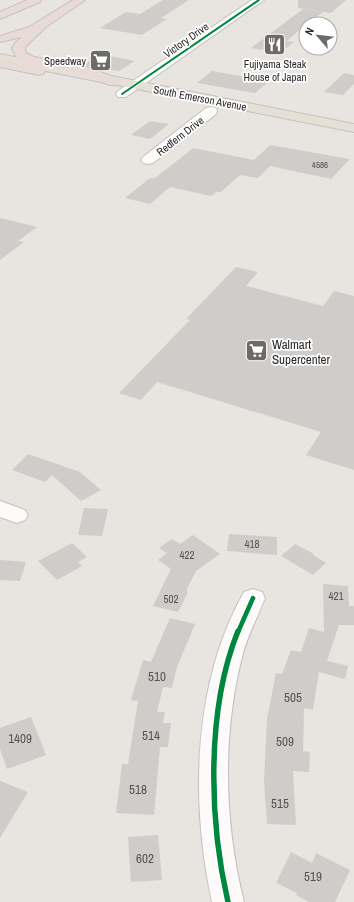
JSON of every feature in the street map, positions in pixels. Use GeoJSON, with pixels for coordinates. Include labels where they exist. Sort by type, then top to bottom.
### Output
{"type":"FeatureCollection","features":[{"type":"Feature","properties":{"kind":"highway"},"geometry":{"type":"LineString","coordinates":[[0,5],[10,0]]}},
{"type":"Feature","properties":{"kind":"highway"},"geometry":{"type":"LineString","coordinates":[[0,16],[36,0]]}},
{"type":"Feature","properties":{"kind":"highway"},"geometry":{"type":"LineString","coordinates":[[80,0],[42,26],[19,46],[18,49],[21,55],[31,60],[83,70],[114,82]]}},
{"type":"Feature","properties":{"kind":"highway"},"geometry":{"type":"LineString","coordinates":[[0,39],[42,26]]}},
{"type":"Feature","properties":{"kind":"highway"},"geometry":{"type":"LineString","coordinates":[[0,63],[38,71],[73,73]]}},
{"type":"Feature","properties":{"kind":"main road","name":"South Emerson Avenue"},"geometry":{"type":"LineString","coordinates":[[0,58],[114,82],[354,128]]}},
{"type":"Feature","properties":{"kind":"main road","name":"South Emerson Avenue"},"geometry":{"type":"LineString","coordinates":[[0,71],[24,74],[354,138]]}},
{"type":"Feature","properties":{"kind":"street","name":"Victory Drive"},"geometry":{"type":"LineString","coordinates":[[122,94],[259,0]]}},
{"type":"Feature","properties":{"kind":"street","name":"Redfern Drive"},"geometry":{"type":"LineString","coordinates":[[148,160],[211,111]]}},
{"type":"Feature","properties":{"kind":"street"},"geometry":{"type":"LineString","coordinates":[[228,902],[216,830],[213,783],[216,723],[220,697],[230,655],[253,598]]}},
{"type":"Feature","properties":{"kind":"building"},"geometry":{"type":"Polygon","coordinates":[[[163,0],[189,0],[161,18],[167,19],[142,35],[100,28],[126,12],[140,14],[163,0]]]}},
{"type":"Feature","properties":{"kind":"building"},"geometry":{"type":"Polygon","coordinates":[[[298,0],[346,0],[331,13],[298,8],[298,0]]]}},
{"type":"Feature","properties":{"kind":"building"},"geometry":{"type":"Polygon","coordinates":[[[303,9],[323,12],[317,16],[298,16],[298,31],[287,41],[294,42],[280,53],[251,48],[303,9]]]}},
{"type":"Feature","properties":{"kind":"building"},"geometry":{"type":"Polygon","coordinates":[[[100,54],[135,61],[119,71],[83,65],[100,54]]]}},
{"type":"Feature","properties":{"kind":"building"},"geometry":{"type":"Polygon","coordinates":[[[212,71],[269,81],[255,93],[197,83],[212,71]]]}},
{"type":"Feature","properties":{"kind":"building"},"geometry":{"type":"Polygon","coordinates":[[[344,73],[354,75],[354,84],[343,95],[324,92],[344,73]]]}},
{"type":"Feature","properties":{"kind":"building"},"geometry":{"type":"Polygon","coordinates":[[[150,121],[169,124],[150,139],[131,135],[150,121]]]}},
{"type":"Feature","properties":{"kind":"building"},"geometry":{"type":"Polygon","coordinates":[[[270,145],[350,159],[331,179],[270,166],[258,178],[240,175],[221,192],[217,192],[211,196],[170,187],[150,204],[125,198],[150,178],[154,179],[193,148],[254,160],[270,145]]]}},
{"type":"Feature","properties":{"kind":"building"},"geometry":{"type":"Polygon","coordinates":[[[0,218],[37,227],[18,241],[24,242],[0,260],[0,218]]]}},
{"type":"Feature","properties":{"kind":"building","name":"Walmart Supercenter"},"geometry":{"type":"Polygon","coordinates":[[[236,267],[258,272],[246,286],[323,306],[334,291],[354,296],[354,470],[306,455],[321,432],[157,382],[141,400],[119,393],[190,320],[186,319],[236,267]]]}},
{"type":"Feature","properties":{"kind":"building"},"geometry":{"type":"Polygon","coordinates":[[[28,454],[80,472],[101,490],[81,501],[52,475],[45,482],[12,470],[28,454]]]}},
{"type":"Feature","properties":{"kind":"building"},"geometry":{"type":"Polygon","coordinates":[[[84,508],[108,509],[102,536],[78,535],[84,508]]]}},
{"type":"Feature","properties":{"kind":"building"},"geometry":{"type":"Polygon","coordinates":[[[229,534],[277,537],[277,555],[227,551],[229,534]]]}},
{"type":"Feature","properties":{"kind":"building"},"geometry":{"type":"Polygon","coordinates":[[[193,535],[220,554],[196,571],[178,612],[153,606],[171,569],[158,560],[167,553],[159,548],[172,539],[180,544],[193,535]]]}},
{"type":"Feature","properties":{"kind":"building"},"geometry":{"type":"Polygon","coordinates":[[[72,543],[87,557],[78,562],[82,566],[57,580],[38,561],[72,543]]]}},
{"type":"Feature","properties":{"kind":"building"},"geometry":{"type":"Polygon","coordinates":[[[295,544],[314,554],[313,555],[326,563],[313,575],[281,556],[295,544]]]}},
{"type":"Feature","properties":{"kind":"building"},"geometry":{"type":"Polygon","coordinates":[[[0,560],[26,562],[20,581],[0,580],[0,560]]]}},
{"type":"Feature","properties":{"kind":"building"},"geometry":{"type":"Polygon","coordinates":[[[323,584],[348,586],[349,606],[354,606],[354,625],[339,625],[327,661],[348,666],[345,679],[319,672],[313,710],[304,708],[303,751],[310,752],[309,772],[293,771],[296,825],[267,824],[264,781],[267,719],[276,673],[282,674],[291,650],[301,652],[309,628],[324,632],[323,584]]]}},
{"type":"Feature","properties":{"kind":"building"},"geometry":{"type":"Polygon","coordinates":[[[170,618],[195,624],[177,667],[172,688],[163,687],[157,712],[165,712],[163,723],[171,723],[168,747],[160,747],[154,815],[116,813],[122,764],[128,764],[138,701],[131,700],[143,660],[151,662],[170,618]]]}},
{"type":"Feature","properties":{"kind":"building"},"geometry":{"type":"Polygon","coordinates":[[[31,717],[46,755],[7,769],[0,749],[0,728],[31,717]]]}},
{"type":"Feature","properties":{"kind":"building"},"geometry":{"type":"Polygon","coordinates":[[[0,781],[28,792],[0,838],[0,781]]]}},
{"type":"Feature","properties":{"kind":"building"},"geometry":{"type":"Polygon","coordinates":[[[158,835],[162,880],[131,882],[128,837],[158,835]]]}},
{"type":"Feature","properties":{"kind":"building"},"geometry":{"type":"Polygon","coordinates":[[[291,852],[312,863],[316,853],[350,870],[335,902],[309,902],[296,895],[297,893],[276,883],[291,852]]]}},
{"type":"Feature","properties":{"kind":"cycle path"},"geometry":{"type":"LineString","coordinates":[[122,94],[259,0]]}},
{"type":"Feature","properties":{"kind":"cycle path"},"geometry":{"type":"LineString","coordinates":[[228,902],[224,884],[215,805],[214,755],[216,730],[223,681],[229,657],[253,598]]}},
{"type":"Feature","properties":{"kind":"place","name":"Fujiyama Steak House of Japan"},"geometry":{"type":"Point","coordinates":[275,44]}},
{"type":"Feature","properties":{"kind":"place","name":"Speedway"},"geometry":{"type":"Point","coordinates":[101,61]}},
{"type":"Feature","properties":{"kind":"place","name":"Walmart Supercenter"},"geometry":{"type":"Point","coordinates":[257,351]}}]}
